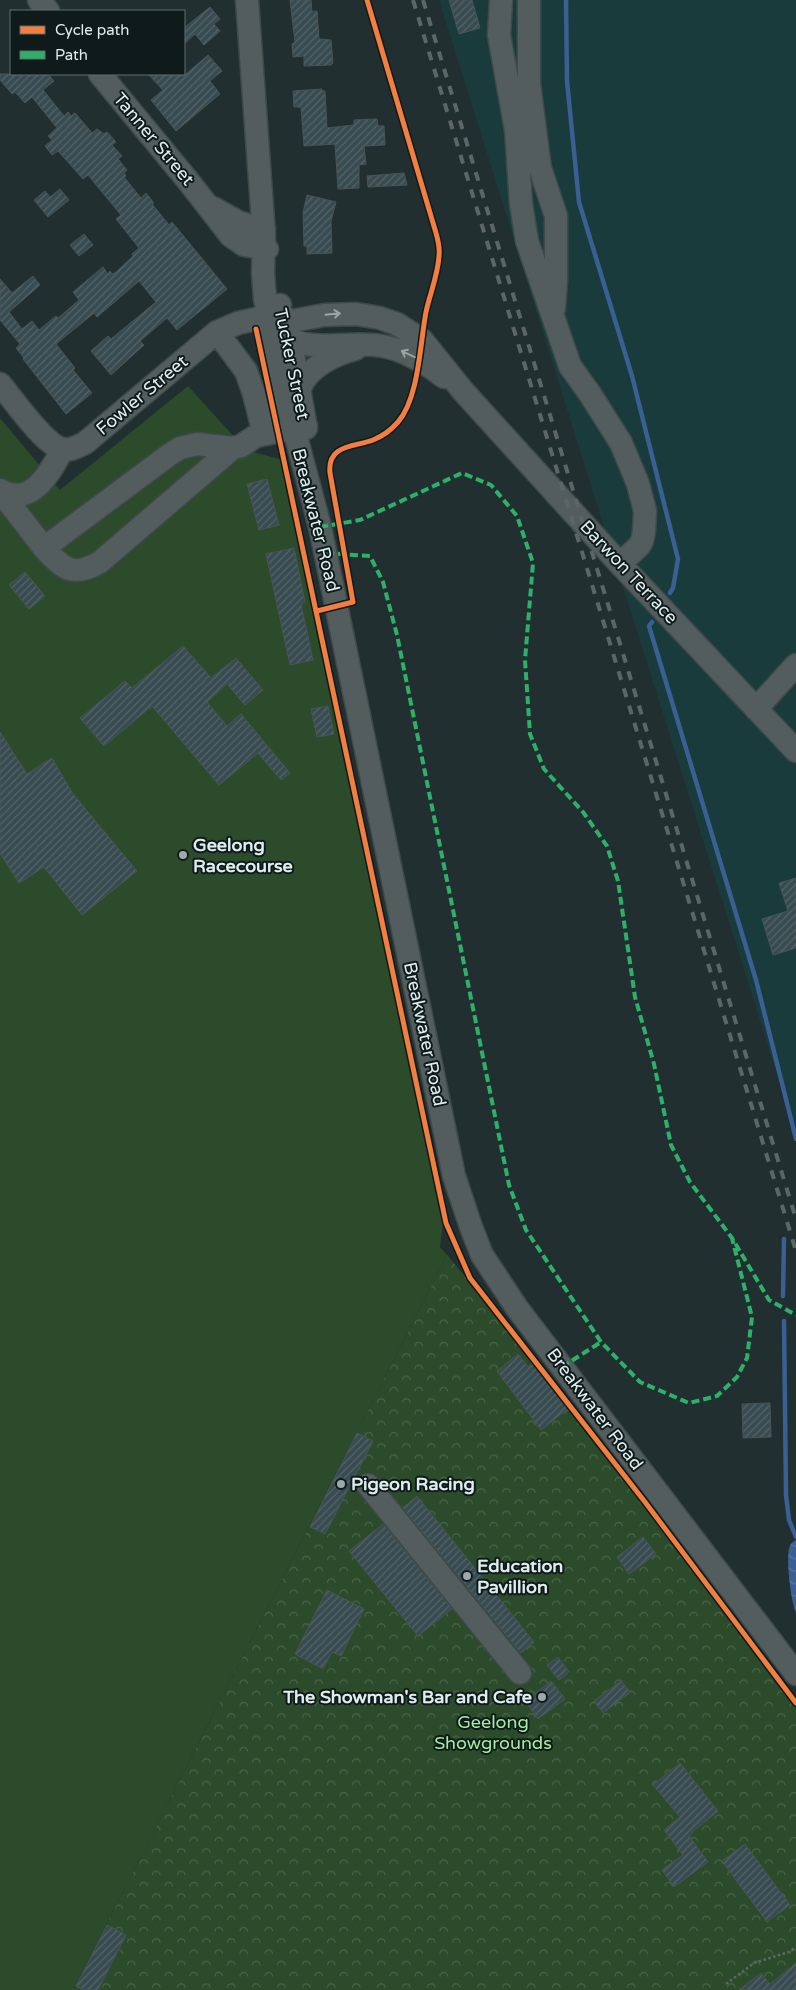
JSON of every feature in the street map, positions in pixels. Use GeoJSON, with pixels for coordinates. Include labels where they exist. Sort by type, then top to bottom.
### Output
{"type":"FeatureCollection","features":[{"type":"Feature","properties":{"kind":"street"},"geometry":{"type":"LineString","coordinates":[[39,0],[47,10]]}},
{"type":"Feature","properties":{"kind":"street","name":"Tucker Street"},"geometry":{"type":"LineString","coordinates":[[247,0],[265,241],[262,273],[300,388],[299,427],[313,494]]}},
{"type":"Feature","properties":{"kind":"street"},"geometry":{"type":"LineString","coordinates":[[501,0],[499,35],[516,130],[521,204],[527,241],[570,366],[613,429],[638,484],[645,510],[644,532],[639,546],[620,564]]}},
{"type":"Feature","properties":{"kind":"street"},"geometry":{"type":"LineString","coordinates":[[530,0],[529,84],[540,168],[556,216],[556,280],[553,316]]}},
{"type":"Feature","properties":{"kind":"street","name":"Tanner Street"},"geometry":{"type":"LineString","coordinates":[[101,75],[207,204],[240,223],[265,241]]}},
{"type":"Feature","properties":{"kind":"street","name":"Fowler Street"},"geometry":{"type":"LineString","coordinates":[[63,449],[74,448],[86,443],[217,332],[222,322],[235,312],[252,302],[277,318]]}},
{"type":"Feature","properties":{"kind":"street","name":"Barwon Terrace"},"geometry":{"type":"LineString","coordinates":[[277,318],[349,313],[372,316],[397,324],[412,332],[427,344],[463,392],[620,564],[796,751]]}},
{"type":"Feature","properties":{"kind":"street","name":"Barwon Terrace"},"geometry":{"type":"LineString","coordinates":[[277,318],[307,345],[362,344],[383,346],[406,353],[419,360],[463,392]]}},
{"type":"Feature","properties":{"kind":"street","name":"Breakwater Road"},"geometry":{"type":"LineString","coordinates":[[277,318],[299,427]]}},
{"type":"Feature","properties":{"kind":"street"},"geometry":{"type":"LineString","coordinates":[[217,332],[246,371],[264,434]]}},
{"type":"Feature","properties":{"kind":"street","name":"Barwon Terrace"},"geometry":{"type":"LineString","coordinates":[[300,388],[308,375],[334,356],[357,348],[383,346]]}},
{"type":"Feature","properties":{"kind":"street"},"geometry":{"type":"LineString","coordinates":[[0,384],[42,435],[53,445],[63,449],[45,480],[28,492],[12,495],[0,490]]}},
{"type":"Feature","properties":{"kind":"street"},"geometry":{"type":"LineString","coordinates":[[44,548],[168,454],[180,448],[197,444],[233,448],[241,446],[252,437],[299,427]]}},
{"type":"Feature","properties":{"kind":"street"},"geometry":{"type":"LineString","coordinates":[[0,490],[44,548],[61,565],[69,570],[78,571],[89,569],[100,562],[233,448]]}},
{"type":"Feature","properties":{"kind":"street","name":"Breakwater Road"},"geometry":{"type":"LineString","coordinates":[[313,494],[454,1176],[482,1255],[518,1308],[796,1674]]}},
{"type":"Feature","properties":{"kind":"street"},"geometry":{"type":"LineString","coordinates":[[756,709],[796,665]]}},
{"type":"Feature","properties":{"kind":"street"},"geometry":{"type":"LineString","coordinates":[[368,1485],[520,1673]]}},
{"type":"Feature","properties":{"kind":"path"},"geometry":{"type":"LineString","coordinates":[[726,1984],[754,1963],[789,1952],[796,1947]]}},
{"type":"Feature","properties":{"kind":"shaded area"},"geometry":{"type":"Polygon","coordinates":[[[439,0],[796,0],[796,1134],[593,492],[439,0]]]}},
{"type":"Feature","properties":{"kind":"green space","name":"Geelong Racecourse"},"geometry":{"type":"Polygon","coordinates":[[[188,386],[246,450],[283,460],[443,1221],[440,1247],[447,1255],[73,1990],[0,1990],[0,418],[60,490],[188,386]]]}},
{"type":"Feature","properties":{"kind":"green space","name":"Geelong Showgrounds"},"geometry":{"type":"Polygon","coordinates":[[[447,1255],[625,1480],[796,1707],[796,1990],[73,1990],[447,1255]]]}},
{"type":"Feature","properties":{"kind":"water"},"geometry":{"type":"Polygon","coordinates":[[[796,1540],[796,1612],[791,1591],[788,1554],[792,1542],[796,1540]]]}},
{"type":"Feature","properties":{"kind":"building"},"geometry":{"type":"Polygon","coordinates":[[[290,0],[311,0],[312,12],[317,11],[319,39],[331,40],[333,63],[331,65],[304,66],[304,56],[293,57],[292,44],[295,42],[290,0]]]}},
{"type":"Feature","properties":{"kind":"building"},"geometry":{"type":"Polygon","coordinates":[[[449,0],[472,0],[480,28],[459,34],[449,0]]]}},
{"type":"Feature","properties":{"kind":"building"},"geometry":{"type":"Polygon","coordinates":[[[210,7],[220,19],[214,24],[220,31],[204,45],[195,34],[185,43],[185,27],[210,7]]]}},
{"type":"Feature","properties":{"kind":"building"},"geometry":{"type":"Polygon","coordinates":[[[208,55],[222,71],[210,81],[220,94],[176,131],[151,100],[163,90],[149,75],[186,74],[208,55]]]}},
{"type":"Feature","properties":{"kind":"building"},"geometry":{"type":"Polygon","coordinates":[[[0,74],[49,75],[54,81],[43,90],[64,116],[68,112],[71,116],[75,113],[92,133],[97,129],[104,134],[107,132],[116,142],[112,145],[122,156],[118,159],[127,170],[124,173],[126,176],[124,177],[141,198],[146,193],[154,203],[152,204],[169,225],[172,222],[227,289],[177,330],[167,318],[140,341],[144,345],[111,375],[91,351],[108,336],[111,339],[156,302],[139,281],[97,317],[94,313],[56,344],[75,368],[73,370],[92,393],[66,414],[23,359],[16,348],[20,344],[0,320],[0,279],[12,293],[33,276],[40,285],[9,312],[22,329],[32,321],[39,330],[56,316],[58,318],[79,300],[73,292],[103,267],[108,274],[110,271],[112,274],[115,273],[139,248],[116,219],[121,215],[88,175],[83,179],[58,151],[52,155],[45,146],[52,140],[48,136],[57,128],[32,97],[25,103],[15,92],[12,94],[0,80],[0,74]]]}},
{"type":"Feature","properties":{"kind":"building"},"geometry":{"type":"Polygon","coordinates":[[[322,89],[322,91],[325,91],[327,128],[354,125],[354,120],[377,119],[378,126],[384,126],[385,145],[364,146],[366,164],[359,165],[359,188],[338,189],[335,144],[304,146],[301,107],[294,107],[293,91],[322,89]]]}},
{"type":"Feature","properties":{"kind":"building"},"geometry":{"type":"Polygon","coordinates":[[[404,173],[407,185],[368,187],[367,176],[404,173]]]}},
{"type":"Feature","properties":{"kind":"building"},"geometry":{"type":"Polygon","coordinates":[[[60,189],[69,200],[48,217],[34,200],[45,191],[50,197],[60,189]]]}},
{"type":"Feature","properties":{"kind":"building"},"geometry":{"type":"Polygon","coordinates":[[[307,195],[336,202],[331,221],[332,253],[307,254],[307,246],[304,246],[303,213],[307,195]]]}},
{"type":"Feature","properties":{"kind":"building"},"geometry":{"type":"Polygon","coordinates":[[[84,234],[93,245],[79,256],[70,245],[84,234]]]}},
{"type":"Feature","properties":{"kind":"building"},"geometry":{"type":"Polygon","coordinates":[[[267,479],[279,525],[259,530],[247,484],[267,479]]]}},
{"type":"Feature","properties":{"kind":"building"},"geometry":{"type":"Polygon","coordinates":[[[294,548],[305,602],[301,604],[313,660],[290,665],[266,554],[294,548]]]}},
{"type":"Feature","properties":{"kind":"building"},"geometry":{"type":"Polygon","coordinates":[[[25,572],[45,596],[29,609],[9,585],[25,572]]]}},
{"type":"Feature","properties":{"kind":"building"},"geometry":{"type":"Polygon","coordinates":[[[183,646],[211,678],[236,658],[263,690],[245,705],[227,684],[207,702],[227,726],[241,714],[290,773],[281,780],[258,753],[219,785],[152,706],[104,746],[80,718],[125,681],[132,688],[183,646]]]}},
{"type":"Feature","properties":{"kind":"building"},"geometry":{"type":"Polygon","coordinates":[[[328,706],[334,734],[317,737],[311,709],[328,706]]]}},
{"type":"Feature","properties":{"kind":"building"},"geometry":{"type":"Polygon","coordinates":[[[0,732],[27,774],[52,758],[73,794],[137,871],[82,915],[44,867],[19,883],[0,853],[0,732]]]}},
{"type":"Feature","properties":{"kind":"building"},"geometry":{"type":"Polygon","coordinates":[[[796,878],[796,948],[773,955],[762,919],[788,911],[779,883],[796,878]]]}},
{"type":"Feature","properties":{"kind":"building"},"geometry":{"type":"Polygon","coordinates":[[[518,1354],[528,1367],[534,1363],[569,1408],[541,1430],[497,1371],[518,1354]]]}},
{"type":"Feature","properties":{"kind":"building"},"geometry":{"type":"Polygon","coordinates":[[[770,1403],[771,1437],[743,1438],[742,1404],[770,1403]]]}},
{"type":"Feature","properties":{"kind":"building","name":"Pigeon Racing"},"geometry":{"type":"Polygon","coordinates":[[[357,1433],[373,1441],[325,1534],[310,1527],[357,1433]]]}},
{"type":"Feature","properties":{"kind":"building","name":"Education Pavillion"},"geometry":{"type":"Polygon","coordinates":[[[417,1496],[534,1642],[521,1653],[403,1508],[417,1496]]]}},
{"type":"Feature","properties":{"kind":"building"},"geometry":{"type":"Polygon","coordinates":[[[383,1524],[452,1609],[418,1636],[349,1551],[383,1524]]]}},
{"type":"Feature","properties":{"kind":"building"},"geometry":{"type":"Polygon","coordinates":[[[643,1537],[656,1554],[629,1574],[617,1557],[643,1537]]]}},
{"type":"Feature","properties":{"kind":"building"},"geometry":{"type":"Polygon","coordinates":[[[327,1590],[364,1609],[341,1656],[332,1652],[323,1669],[295,1654],[327,1590]]]}},
{"type":"Feature","properties":{"kind":"building"},"geometry":{"type":"Polygon","coordinates":[[[558,1657],[569,1672],[559,1680],[547,1665],[558,1657]]]}},
{"type":"Feature","properties":{"kind":"building"},"geometry":{"type":"Polygon","coordinates":[[[551,1681],[565,1699],[538,1719],[525,1701],[551,1681]]]}},
{"type":"Feature","properties":{"kind":"building"},"geometry":{"type":"Polygon","coordinates":[[[621,1681],[630,1692],[603,1713],[594,1701],[621,1681]]]}},
{"type":"Feature","properties":{"kind":"building"},"geometry":{"type":"Polygon","coordinates":[[[680,1763],[718,1811],[689,1836],[708,1862],[674,1887],[662,1870],[683,1855],[664,1830],[680,1817],[653,1785],[680,1763]]]}},
{"type":"Feature","properties":{"kind":"building"},"geometry":{"type":"Polygon","coordinates":[[[745,1844],[790,1905],[767,1922],[722,1861],[745,1844]]]}},
{"type":"Feature","properties":{"kind":"building"},"geometry":{"type":"Polygon","coordinates":[[[107,1925],[126,1935],[98,1990],[84,1990],[76,1986],[107,1925]]]}},
{"type":"Feature","properties":{"kind":"building"},"geometry":{"type":"Polygon","coordinates":[[[796,1963],[796,1990],[739,1990],[761,1973],[770,1984],[796,1963]]]}},
{"type":"Feature","properties":{"kind":"waterway"},"geometry":{"type":"LineString","coordinates":[[566,0],[567,81],[579,202],[632,376],[678,559],[673,588],[670,593]]}},
{"type":"Feature","properties":{"kind":"waterway"},"geometry":{"type":"LineString","coordinates":[[652,622],[649,626],[756,980],[796,1139]]}},
{"type":"Feature","properties":{"kind":"waterway"},"geometry":{"type":"LineString","coordinates":[[783,1296],[784,1239]]}},
{"type":"Feature","properties":{"kind":"waterway"},"geometry":{"type":"LineString","coordinates":[[784,1321],[786,1495],[789,1520],[796,1537]]}},
{"type":"Feature","properties":{"kind":"railway"},"geometry":{"type":"LineString","coordinates":[[413,0],[796,1251]]}},
{"type":"Feature","properties":{"kind":"railway"},"geometry":{"type":"LineString","coordinates":[[423,0],[796,1219]]}},
{"type":"Feature","properties":{"kind":"marked path"},"geometry":{"type":"LineString","coordinates":[[320,527],[360,520],[462,473],[491,485],[517,516],[533,563],[525,660],[530,734],[544,769],[583,812],[607,846],[618,881],[635,997],[654,1064],[671,1145],[690,1182],[732,1238],[769,1300],[796,1315]]}},
{"type":"Feature","properties":{"kind":"marked path"},"geometry":{"type":"LineString","coordinates":[[326,553],[370,556],[383,582],[397,635],[509,1185],[526,1230],[601,1342],[640,1382],[689,1403],[717,1396],[737,1377],[747,1358],[752,1317],[732,1238]]}},
{"type":"Feature","properties":{"kind":"marked path"},"geometry":{"type":"LineString","coordinates":[[562,1367],[601,1342]]}},
{"type":"Feature","properties":{"kind":"cycle path"},"geometry":{"type":"LineString","coordinates":[[317,611],[353,602],[330,464],[333,457],[344,448],[373,440],[393,428],[405,412],[415,385],[426,312],[436,277],[439,256],[436,233],[367,0]]}},
{"type":"Feature","properties":{"kind":"cycle path"},"geometry":{"type":"LineString","coordinates":[[256,329],[446,1223],[470,1278],[645,1502],[796,1703]]}},
{"type":"Feature","properties":{"kind":"place","name":"Geelong Racecourse"},"geometry":{"type":"Point","coordinates":[183,855]}},
{"type":"Feature","properties":{"kind":"place","name":"Pigeon Racing"},"geometry":{"type":"Point","coordinates":[341,1484]}},
{"type":"Feature","properties":{"kind":"place","name":"Education Pavillion"},"geometry":{"type":"Point","coordinates":[467,1576]}},
{"type":"Feature","properties":{"kind":"place","name":"The Showman's Bar and Cafe"},"geometry":{"type":"Point","coordinates":[542,1697]}}]}
